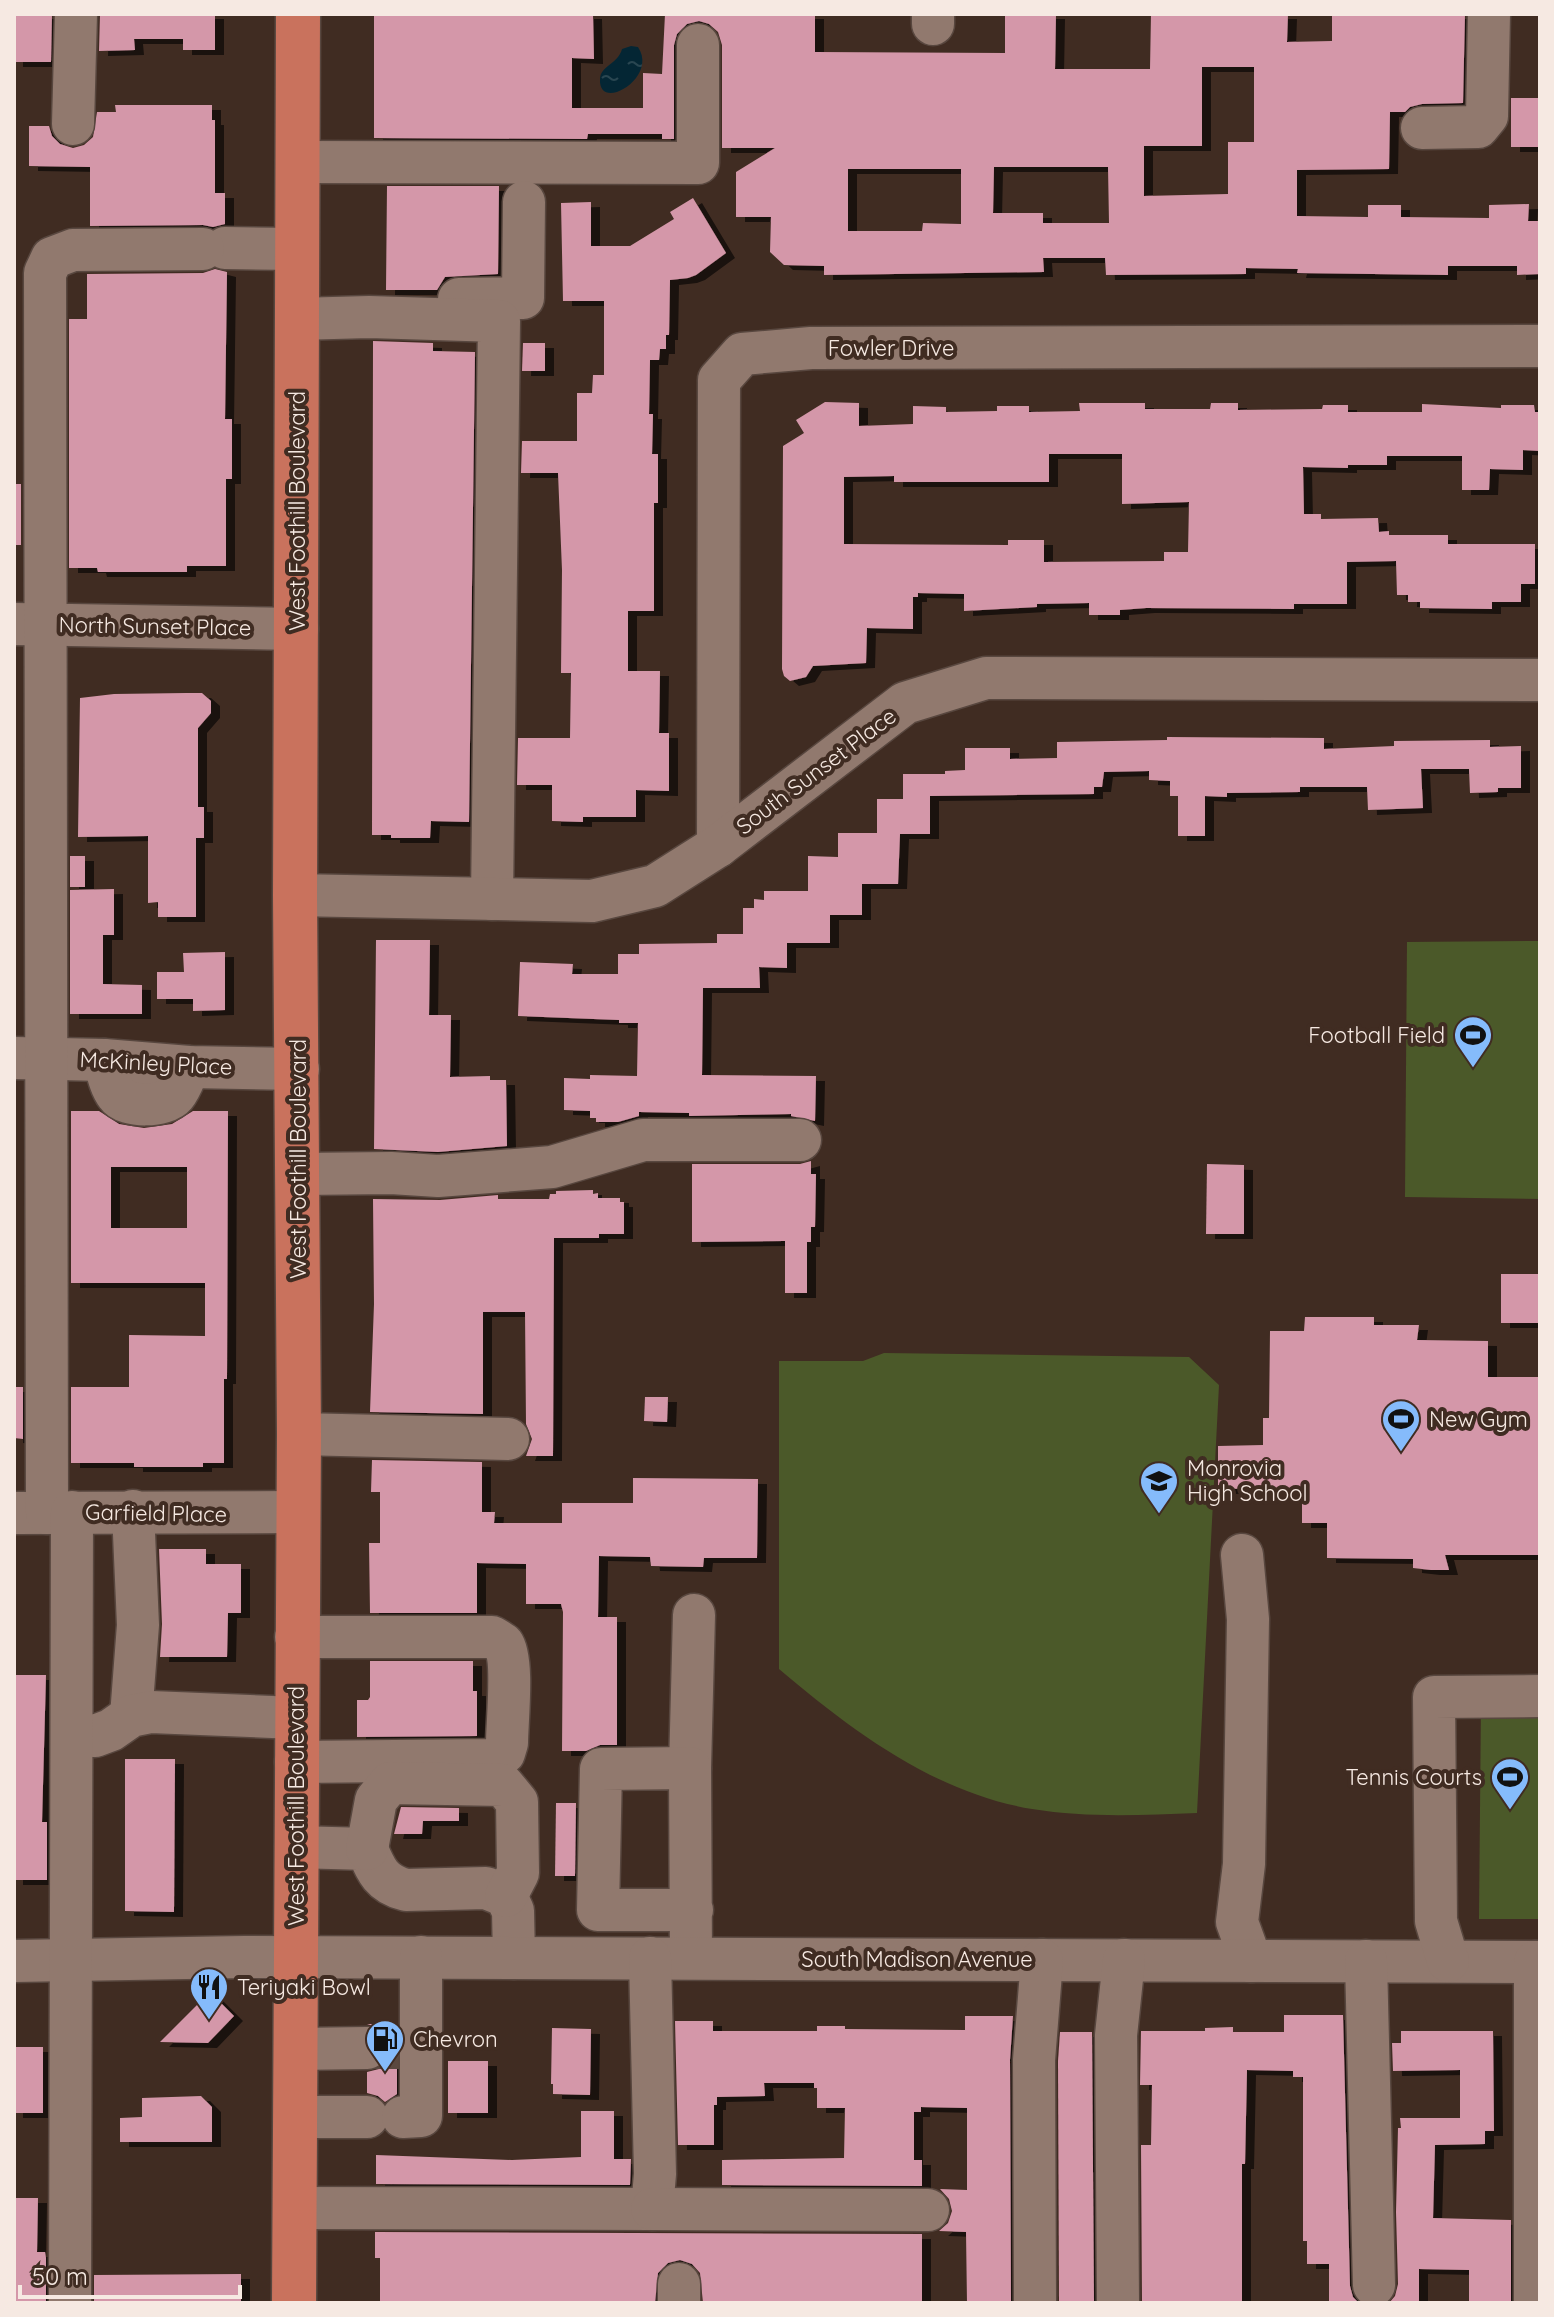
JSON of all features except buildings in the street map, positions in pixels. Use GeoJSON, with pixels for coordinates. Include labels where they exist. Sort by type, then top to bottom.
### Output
{"type":"FeatureCollection","features":[{"type":"Feature","properties":{"kind":"main road","name":"West Foothill Boulevard"},"geometry":{"type":"LineString","coordinates":[[294,2303],[299,1434],[295,895],[298,14]]}},
{"type":"Feature","properties":{"kind":"street"},"geometry":{"type":"LineString","coordinates":[[73,124],[76,14]]}},
{"type":"Feature","properties":{"kind":"street"},"geometry":{"type":"LineString","coordinates":[[1422,128],[1478,127],[1487,116],[1489,14]]}},
{"type":"Feature","properties":{"kind":"street"},"geometry":{"type":"LineString","coordinates":[[297,162],[698,163],[698,29]]}},
{"type":"Feature","properties":{"kind":"street"},"geometry":{"type":"LineString","coordinates":[[297,310],[523,298],[524,202]]}},
{"type":"Feature","properties":{"kind":"street"},"geometry":{"type":"LineString","coordinates":[[70,2303],[72,1734],[45,1513],[30,1058],[30,624],[45,273],[52,258],[73,250],[297,249]]}},
{"type":"Feature","properties":{"kind":"street"},"geometry":{"type":"LineString","coordinates":[[297,310],[369,317],[499,321],[492,899]]}},
{"type":"Feature","properties":{"kind":"street","name":"Fowler Drive"},"geometry":{"type":"LineString","coordinates":[[718,846],[719,380],[742,354],[811,348],[1540,346]]}},
{"type":"Feature","properties":{"kind":"street","name":"North Sunset Place"},"geometry":{"type":"LineString","coordinates":[[30,624],[297,629]]}},
{"type":"Feature","properties":{"kind":"street","name":"South Sunset Place"},"geometry":{"type":"LineString","coordinates":[[295,895],[592,901],[655,886],[718,846],[905,703],[986,678],[1540,680]]}},
{"type":"Feature","properties":{"kind":"street","name":"McKinley Place"},"geometry":{"type":"LineString","coordinates":[[30,1058],[189,1067],[298,1069]]}},
{"type":"Feature","properties":{"kind":"street"},"geometry":{"type":"LineString","coordinates":[[299,1174],[438,1176],[552,1167],[643,1140],[800,1140]]}},
{"type":"Feature","properties":{"kind":"street"},"geometry":{"type":"LineString","coordinates":[[299,1434],[508,1439]]}},
{"type":"Feature","properties":{"kind":"street"},"geometry":{"type":"LineString","coordinates":[[131,1716],[138,1625],[133,1511]]}},
{"type":"Feature","properties":{"kind":"street","name":"Garfield Place"},"geometry":{"type":"LineString","coordinates":[[45,1513],[297,1512]]}},
{"type":"Feature","properties":{"kind":"street"},"geometry":{"type":"LineString","coordinates":[[1242,1555],[1248,1619],[1244,1864],[1237,1922],[1251,1961]]}},
{"type":"Feature","properties":{"kind":"street"},"geometry":{"type":"LineString","coordinates":[[691,1958],[690,1768],[694,1615]]}},
{"type":"Feature","properties":{"kind":"street"},"geometry":{"type":"LineString","coordinates":[[296,1637],[492,1637],[503,1643],[509,1683],[507,1743],[498,1772],[517,1802],[518,1873],[506,1896]]}},
{"type":"Feature","properties":{"kind":"street"},"geometry":{"type":"LineString","coordinates":[[1448,1961],[1436,1921],[1434,1697],[1540,1696]]}},
{"type":"Feature","properties":{"kind":"street"},"geometry":{"type":"LineString","coordinates":[[72,1734],[95,1736],[111,1730],[131,1716],[151,1712],[296,1718]]}},
{"type":"Feature","properties":{"kind":"street"},"geometry":{"type":"LineString","coordinates":[[296,1762],[498,1772]]}},
{"type":"Feature","properties":{"kind":"street"},"geometry":{"type":"LineString","coordinates":[[690,1768],[601,1769],[598,1910],[692,1910]]}},
{"type":"Feature","properties":{"kind":"street"},"geometry":{"type":"LineString","coordinates":[[498,1772],[390,1783],[376,1800],[367,1849],[379,1876],[394,1886],[406,1890],[486,1888],[506,1896],[513,1911],[514,1958]]}},
{"type":"Feature","properties":{"kind":"street"},"geometry":{"type":"LineString","coordinates":[[296,1847],[367,1849]]}},
{"type":"Feature","properties":{"kind":"street"},"geometry":{"type":"LineString","coordinates":[[295,2117],[421,2116],[397,2048],[421,1957]]}},
{"type":"Feature","properties":{"kind":"street","name":"South Madison Avenue"},"geometry":{"type":"LineString","coordinates":[[14,1961],[421,1957],[1537,1962]]}},
{"type":"Feature","properties":{"kind":"street"},"geometry":{"type":"LineString","coordinates":[[650,1958],[655,2174],[652,2209]]}},
{"type":"Feature","properties":{"kind":"street"},"geometry":{"type":"LineString","coordinates":[[1035,2303],[1034,2060],[1042,1960]]}},
{"type":"Feature","properties":{"kind":"street"},"geometry":{"type":"LineString","coordinates":[[1118,2303],[1116,2035],[1124,1960]]}},
{"type":"Feature","properties":{"kind":"street"},"geometry":{"type":"LineString","coordinates":[[1366,1961],[1374,2285]]}},
{"type":"Feature","properties":{"kind":"street"},"geometry":{"type":"LineString","coordinates":[[1535,2303],[1537,1962]]}},
{"type":"Feature","properties":{"kind":"street"},"geometry":{"type":"LineString","coordinates":[[295,2049],[397,2048]]}},
{"type":"Feature","properties":{"kind":"street"},"geometry":{"type":"LineString","coordinates":[[295,2208],[928,2210]]}},
{"type":"Feature","properties":{"kind":"green space","name":"Football Field"},"geometry":{"type":"Polygon","coordinates":[[[1540,941],[1540,1199],[1405,1197],[1407,942],[1540,941]]]}},
{"type":"Feature","properties":{"kind":"green space"},"geometry":{"type":"Polygon","coordinates":[[[884,1353],[1189,1357],[1219,1385],[1197,1813],[1073,1814],[996,1801],[962,1789],[896,1756],[836,1715],[779,1669],[779,1361],[863,1361],[884,1353]]]}},
{"type":"Feature","properties":{"kind":"green space","name":"Tennis Courts"},"geometry":{"type":"Polygon","coordinates":[[[1540,1701],[1540,1919],[1479,1919],[1481,1702],[1540,1701]]]}},
{"type":"Feature","properties":{"kind":"water"},"geometry":{"type":"Polygon","coordinates":[[[638,47],[642,59],[641,70],[626,87],[608,93],[602,89],[601,75],[622,49],[638,47]]]}},
{"type":"Feature","properties":{"kind":"tunnel"},"geometry":{"type":"LineString","coordinates":[[367,2048],[402,2048]]}},
{"type":"Feature","properties":{"kind":"place","name":"Football Field"},"geometry":{"type":"Point","coordinates":[1473,1069]}},
{"type":"Feature","properties":{"kind":"place","name":"New Gym"},"geometry":{"type":"Point","coordinates":[1401,1453]}},
{"type":"Feature","properties":{"kind":"place","name":"Monrovia High School"},"geometry":{"type":"Point","coordinates":[1159,1515]}},
{"type":"Feature","properties":{"kind":"place","name":"Tennis Courts"},"geometry":{"type":"Point","coordinates":[1510,1811]}},
{"type":"Feature","properties":{"kind":"place","name":"Teriyaki Bowl"},"geometry":{"type":"Point","coordinates":[209,2021]}},
{"type":"Feature","properties":{"kind":"place","name":"Chevron"},"geometry":{"type":"Point","coordinates":[385,2073]}}]}
